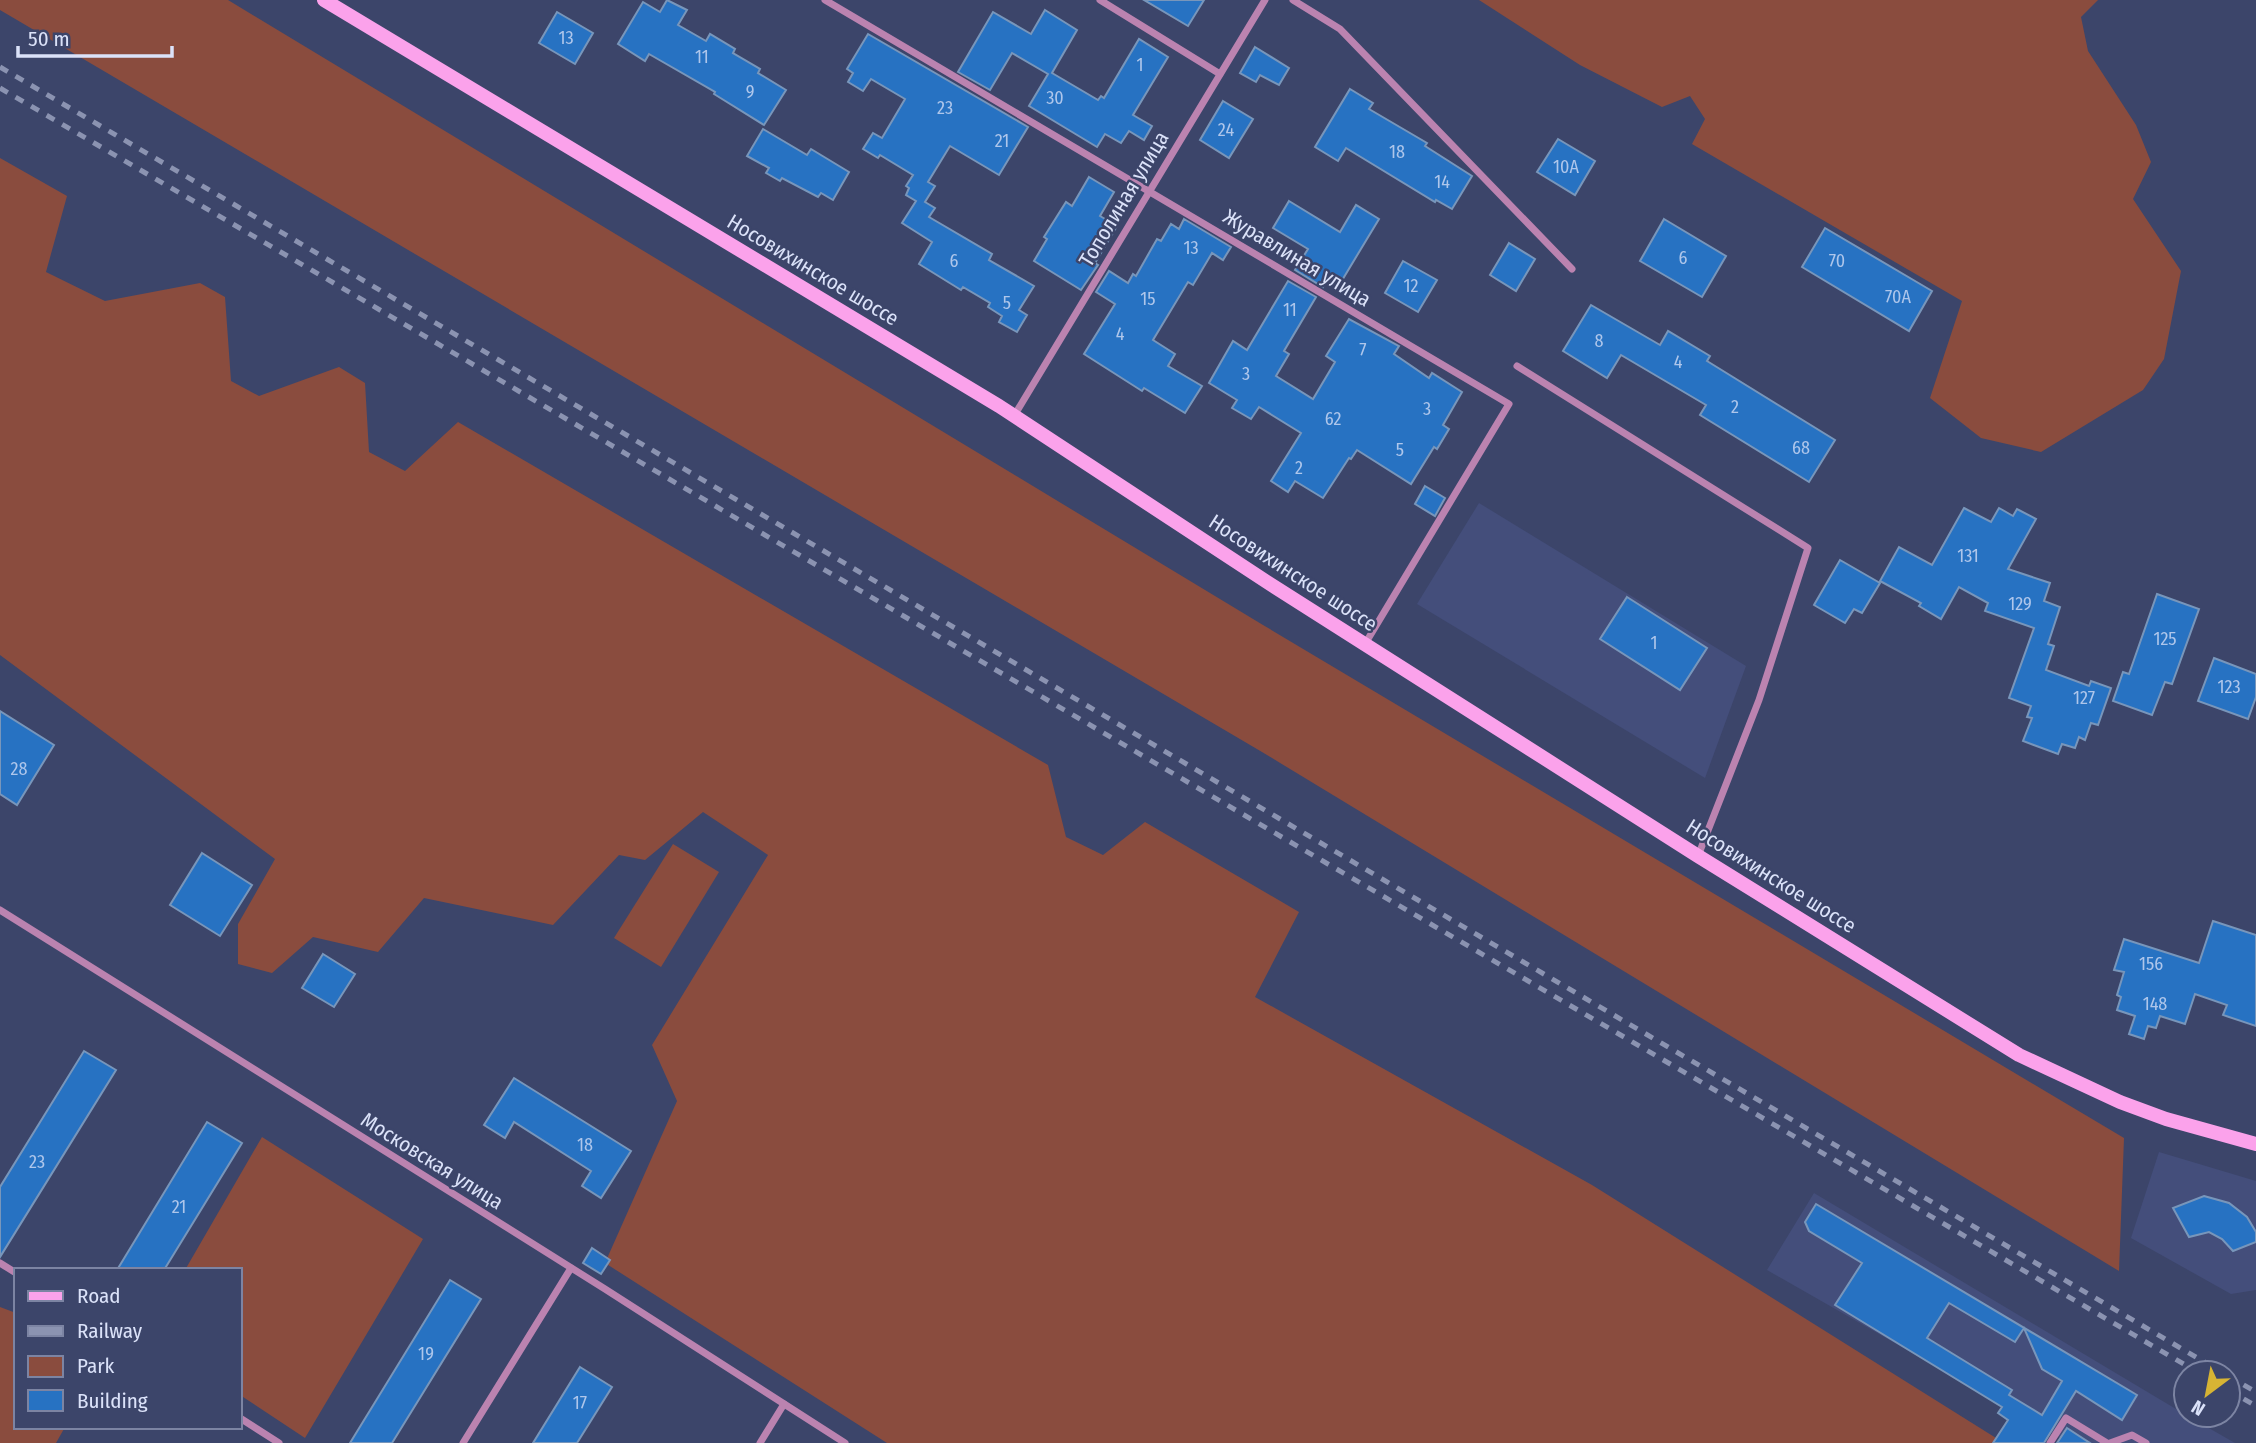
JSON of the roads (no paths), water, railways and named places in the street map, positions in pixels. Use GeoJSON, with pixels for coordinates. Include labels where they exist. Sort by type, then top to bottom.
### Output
{"type":"FeatureCollection","features":[{"type":"Feature","properties":{"kind":"main road","name":"Носовихинское шоссе"},"geometry":{"type":"LineString","coordinates":[[324,0],[1013,417],[1698,856],[2028,1059],[2120,1102],[2166,1119],[2256,1143]]}},
{"type":"Feature","properties":{"kind":"street","name":"Журавлиная улица"},"geometry":{"type":"LineString","coordinates":[[825,0],[1509,404],[1365,644]]}},
{"type":"Feature","properties":{"kind":"street"},"geometry":{"type":"LineString","coordinates":[[1100,0],[1220,74]]}},
{"type":"Feature","properties":{"kind":"street","name":"Тополиная улица"},"geometry":{"type":"LineString","coordinates":[[1013,417],[1265,0]]}},
{"type":"Feature","properties":{"kind":"street"},"geometry":{"type":"LineString","coordinates":[[1293,0],[1340,29],[1572,270]]}},
{"type":"Feature","properties":{"kind":"street"},"geometry":{"type":"LineString","coordinates":[[1517,366],[1808,548],[1759,700],[1698,856]]}},
{"type":"Feature","properties":{"kind":"street","name":"Московская улица"},"geometry":{"type":"LineString","coordinates":[[0,910],[845,1443]]}},
{"type":"Feature","properties":{"kind":"street"},"geometry":{"type":"LineString","coordinates":[[463,1443],[571,1269]]}},
{"type":"Feature","properties":{"kind":"street"},"geometry":{"type":"LineString","coordinates":[[760,1443],[784,1404]]}},
{"type":"Feature","properties":{"kind":"street"},"geometry":{"type":"LineString","coordinates":[[2050,1443],[2066,1418],[2108,1443],[2132,1435],[2146,1443]]}},
{"type":"Feature","properties":{"kind":"street"},"geometry":{"type":"LineString","coordinates":[[242,1419],[279,1443]]}},
{"type":"Feature","properties":{"kind":"railway"},"geometry":{"type":"LineString","coordinates":[[0,67],[2199,1359]]}},
{"type":"Feature","properties":{"kind":"railway"},"geometry":{"type":"LineString","coordinates":[[0,88],[2175,1359]]}},
{"type":"Feature","properties":{"kind":"railway"},"geometry":{"type":"LineString","coordinates":[[2242,1384],[2256,1392]]}},
{"type":"Feature","properties":{"kind":"railway"},"geometry":{"type":"LineString","coordinates":[[2242,1398],[2256,1406]]}}]}
